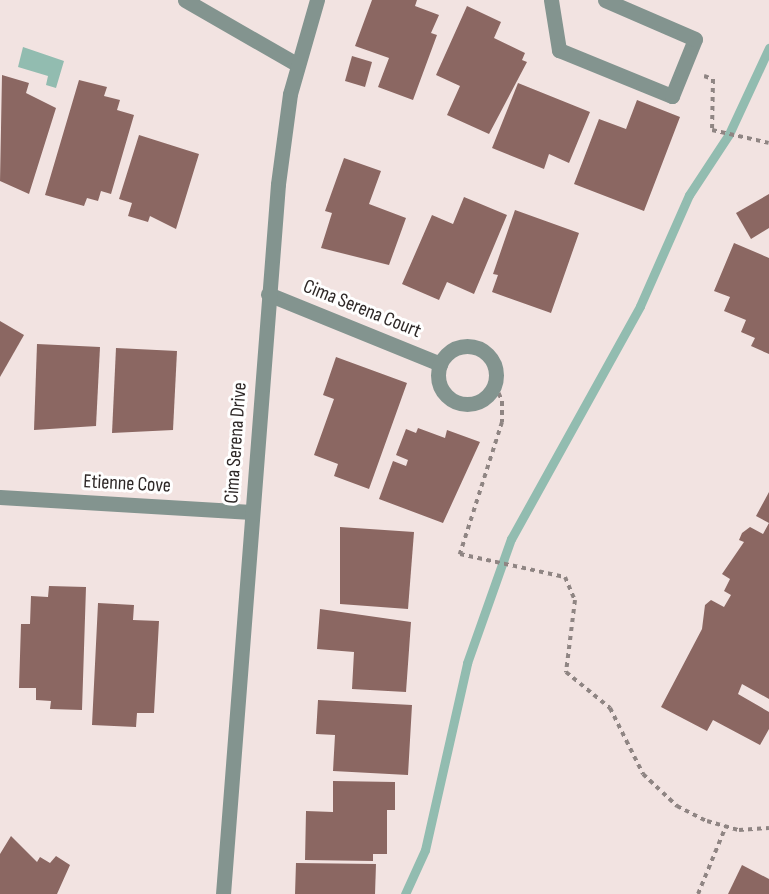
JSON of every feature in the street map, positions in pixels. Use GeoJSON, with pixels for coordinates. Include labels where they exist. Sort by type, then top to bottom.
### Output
{"type":"FeatureCollection","features":[{"type":"Feature","properties":{"kind":"street"},"geometry":{"type":"LineString","coordinates":[[185,0],[298,65]]}},
{"type":"Feature","properties":{"kind":"street","name":"Cima Serena Drive"},"geometry":{"type":"LineString","coordinates":[[223,894],[278,184],[298,65],[317,0]]}},
{"type":"Feature","properties":{"kind":"street"},"geometry":{"type":"LineString","coordinates":[[550,0],[559,50],[672,96],[695,39],[605,0]]}},
{"type":"Feature","properties":{"kind":"street","name":"Cima Serena Court"},"geometry":{"type":"LineString","coordinates":[[268,294],[440,363]]}},
{"type":"Feature","properties":{"kind":"street"},"geometry":{"type":"LineString","coordinates":[[473,346],[495,365],[495,385],[472,404],[452,400],[439,384],[440,363],[453,349],[473,346]]}},
{"type":"Feature","properties":{"kind":"street","name":"Etienne Cove"},"geometry":{"type":"LineString","coordinates":[[0,497],[252,512]]}},
{"type":"Feature","properties":{"kind":"path"},"geometry":{"type":"LineString","coordinates":[[713,79],[712,130],[769,143]]}},
{"type":"Feature","properties":{"kind":"path"},"geometry":{"type":"LineString","coordinates":[[495,385],[502,401],[502,422],[460,554],[565,577],[575,600],[566,672],[610,708],[643,774],[677,806],[726,826],[769,828]]}},
{"type":"Feature","properties":{"kind":"path"},"geometry":{"type":"LineString","coordinates":[[698,894],[726,826]]}},
{"type":"Feature","properties":{"kind":"shaded area"},"geometry":{"type":"Polygon","coordinates":[[[23,47],[64,61],[56,88],[46,85],[48,76],[18,67],[23,47]]]}},
{"type":"Feature","properties":{"kind":"building"},"geometry":{"type":"Polygon","coordinates":[[[372,0],[417,0],[415,6],[439,15],[431,33],[437,35],[413,100],[378,87],[389,58],[355,46],[372,0]]]}},
{"type":"Feature","properties":{"kind":"building"},"geometry":{"type":"Polygon","coordinates":[[[467,6],[501,22],[494,38],[525,53],[522,60],[527,62],[489,134],[447,115],[460,86],[436,75],[467,6]]]}},
{"type":"Feature","properties":{"kind":"building"},"geometry":{"type":"Polygon","coordinates":[[[352,56],[372,62],[365,87],[345,81],[352,56]]]}},
{"type":"Feature","properties":{"kind":"building"},"geometry":{"type":"Polygon","coordinates":[[[2,75],[29,83],[26,93],[56,108],[29,194],[0,181],[2,75]]]}},
{"type":"Feature","properties":{"kind":"building"},"geometry":{"type":"Polygon","coordinates":[[[79,80],[107,87],[104,96],[120,100],[117,110],[134,115],[111,194],[101,191],[98,201],[87,198],[84,206],[45,195],[79,80]]]}},
{"type":"Feature","properties":{"kind":"building"},"geometry":{"type":"Polygon","coordinates":[[[518,83],[590,112],[569,163],[549,154],[544,169],[492,148],[518,83]]]}},
{"type":"Feature","properties":{"kind":"building"},"geometry":{"type":"Polygon","coordinates":[[[637,100],[680,117],[644,211],[574,184],[599,119],[626,129],[637,100]]]}},
{"type":"Feature","properties":{"kind":"building"},"geometry":{"type":"Polygon","coordinates":[[[139,135],[199,154],[176,229],[150,216],[148,222],[128,216],[132,203],[119,199],[139,135]]]}},
{"type":"Feature","properties":{"kind":"building"},"geometry":{"type":"Polygon","coordinates":[[[344,158],[381,171],[369,204],[406,218],[389,265],[321,248],[332,213],[325,211],[344,158]]]}},
{"type":"Feature","properties":{"kind":"building"},"geometry":{"type":"Polygon","coordinates":[[[769,194],[769,228],[751,239],[736,213],[769,194]]]}},
{"type":"Feature","properties":{"kind":"building"},"geometry":{"type":"Polygon","coordinates":[[[464,197],[507,215],[474,294],[447,282],[439,300],[402,284],[432,215],[453,224],[464,197]]]}},
{"type":"Feature","properties":{"kind":"building"},"geometry":{"type":"Polygon","coordinates":[[[515,210],[579,233],[551,313],[492,292],[498,275],[493,274],[515,210]]]}},
{"type":"Feature","properties":{"kind":"building"},"geometry":{"type":"Polygon","coordinates":[[[734,243],[769,258],[769,354],[751,346],[755,338],[741,332],[746,320],[724,311],[730,297],[714,291],[734,243]]]}},
{"type":"Feature","properties":{"kind":"building"},"geometry":{"type":"Polygon","coordinates":[[[0,321],[24,335],[0,377],[0,321]]]}},
{"type":"Feature","properties":{"kind":"building"},"geometry":{"type":"Polygon","coordinates":[[[37,344],[100,347],[96,426],[34,430],[37,344]]]}},
{"type":"Feature","properties":{"kind":"building"},"geometry":{"type":"Polygon","coordinates":[[[116,348],[177,351],[173,430],[112,433],[116,348]]]}},
{"type":"Feature","properties":{"kind":"building"},"geometry":{"type":"Polygon","coordinates":[[[336,357],[407,383],[369,489],[334,476],[338,464],[314,455],[334,399],[323,395],[336,357]]]}},
{"type":"Feature","properties":{"kind":"building"},"geometry":{"type":"Polygon","coordinates":[[[418,428],[445,438],[447,430],[480,442],[443,523],[379,499],[393,461],[406,466],[408,460],[396,455],[406,429],[416,433],[418,428]]]}},
{"type":"Feature","properties":{"kind":"building"},"geometry":{"type":"Polygon","coordinates":[[[769,492],[769,523],[756,516],[769,492]]]}},
{"type":"Feature","properties":{"kind":"building"},"geometry":{"type":"Polygon","coordinates":[[[769,523],[769,699],[742,684],[738,694],[769,712],[769,729],[760,745],[713,720],[707,731],[661,707],[702,629],[705,605],[711,600],[724,607],[731,595],[724,591],[730,579],[722,574],[744,542],[739,540],[742,533],[750,527],[763,534],[769,523]]]}},
{"type":"Feature","properties":{"kind":"building"},"geometry":{"type":"Polygon","coordinates":[[[340,527],[414,532],[408,609],[340,604],[340,527]]]}},
{"type":"Feature","properties":{"kind":"building"},"geometry":{"type":"Polygon","coordinates":[[[49,586],[86,587],[82,710],[50,709],[51,701],[36,700],[36,688],[19,688],[21,624],[30,624],[31,596],[48,597],[49,586]]]}},
{"type":"Feature","properties":{"kind":"building"},"geometry":{"type":"Polygon","coordinates":[[[98,603],[134,605],[133,620],[159,621],[154,713],[137,713],[136,727],[92,725],[98,603]]]}},
{"type":"Feature","properties":{"kind":"building"},"geometry":{"type":"Polygon","coordinates":[[[320,609],[411,622],[406,692],[352,689],[354,652],[317,649],[320,609]]]}},
{"type":"Feature","properties":{"kind":"building"},"geometry":{"type":"Polygon","coordinates":[[[318,700],[412,705],[408,775],[333,771],[335,735],[316,734],[318,700]]]}},
{"type":"Feature","properties":{"kind":"building"},"geometry":{"type":"Polygon","coordinates":[[[333,781],[395,782],[395,810],[387,810],[387,854],[373,854],[373,861],[305,860],[306,811],[333,812],[333,781]]]}},
{"type":"Feature","properties":{"kind":"building"},"geometry":{"type":"Polygon","coordinates":[[[11,836],[37,862],[40,857],[50,863],[56,856],[70,865],[57,894],[0,894],[0,854],[11,836]]]}},
{"type":"Feature","properties":{"kind":"building"},"geometry":{"type":"Polygon","coordinates":[[[296,863],[376,864],[375,894],[295,894],[296,863]]]}},
{"type":"Feature","properties":{"kind":"building"},"geometry":{"type":"Polygon","coordinates":[[[742,865],[769,879],[769,894],[728,894],[742,865]]]}},
{"type":"Feature","properties":{"kind":"waterway"},"geometry":{"type":"LineString","coordinates":[[405,894],[425,850],[467,663],[511,539],[640,306],[689,195],[729,134],[769,48]]}}]}
